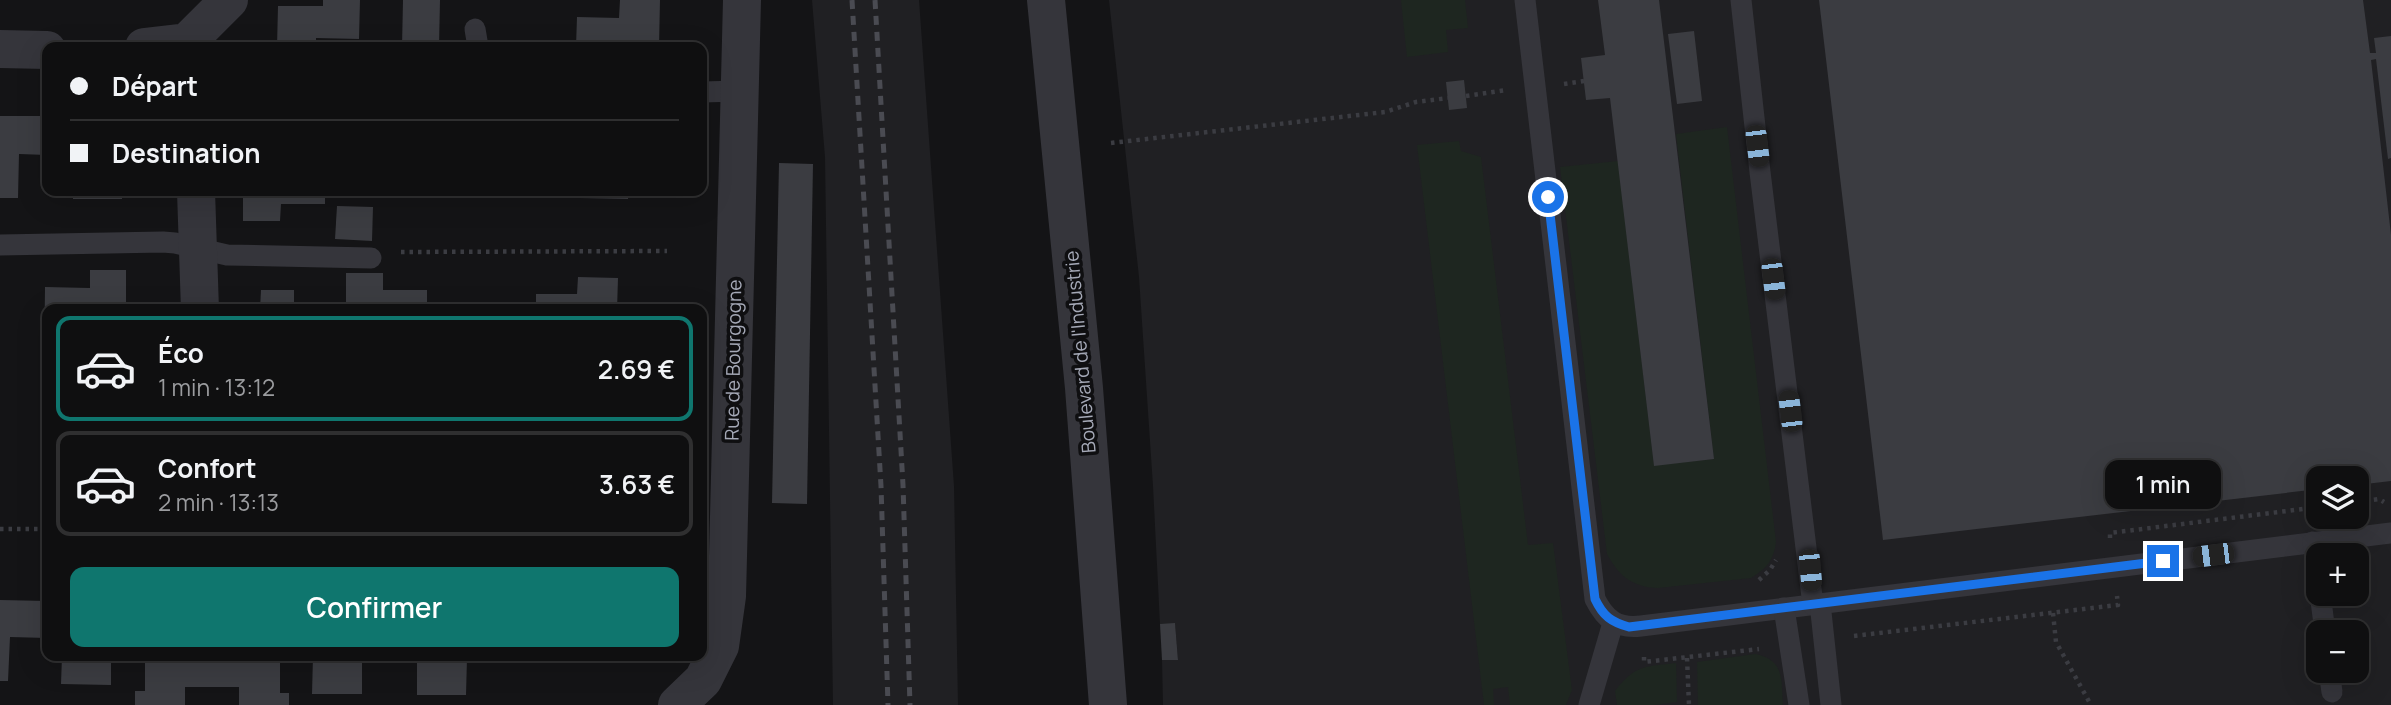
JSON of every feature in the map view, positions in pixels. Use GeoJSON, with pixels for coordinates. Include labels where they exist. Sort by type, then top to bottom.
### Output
{"type":"FeatureCollection","features":[{"type":"Feature","properties":{"kind":"street"},"geometry":{"type":"LineString","coordinates":[[190,42],[229,0]]}},
{"type":"Feature","properties":{"kind":"street","name":"Rue de Bourgogne"},"geometry":{"type":"LineString","coordinates":[[677,705],[703,680],[720,646],[727,596],[720,91],[742,0]]}},
{"type":"Feature","properties":{"kind":"street","name":"Boulevard de l'Industrie"},"geometry":{"type":"LineString","coordinates":[[1046,0],[1084,388],[1108,705]]}},
{"type":"Feature","properties":{"kind":"street"},"geometry":{"type":"LineString","coordinates":[[0,49],[42,50]]}},
{"type":"Feature","properties":{"kind":"street"},"geometry":{"type":"LineString","coordinates":[[197,196],[200,304]]}},
{"type":"Feature","properties":{"kind":"lane"},"geometry":{"type":"LineString","coordinates":[[1525,0],[1595,599],[1602,613],[1613,622],[1629,627],[2391,533]]}},
{"type":"Feature","properties":{"kind":"lane"},"geometry":{"type":"LineString","coordinates":[[1741,0],[1758,159],[1831,705]]}},
{"type":"Feature","properties":{"kind":"lane"},"geometry":{"type":"LineString","coordinates":[[0,245],[163,242],[227,254],[371,258]]}},
{"type":"Feature","properties":{"kind":"lane"},"geometry":{"type":"LineString","coordinates":[[1784,608],[1799,705]]}},
{"type":"Feature","properties":{"kind":"lane"},"geometry":{"type":"LineString","coordinates":[[1589,705],[1613,622]]}},
{"type":"Feature","properties":{"kind":"lane"},"geometry":{"type":"LineString","coordinates":[[2331,683],[2332,692]]}},
{"type":"Feature","properties":{"kind":"path"},"geometry":{"type":"LineString","coordinates":[[1111,143],[1385,111],[1416,102],[1448,98]]}},
{"type":"Feature","properties":{"kind":"path"},"geometry":{"type":"LineString","coordinates":[[371,258],[390,252],[667,251]]}},
{"type":"Feature","properties":{"kind":"path"},"geometry":{"type":"LineString","coordinates":[[0,529],[42,529]]}},
{"type":"Feature","properties":{"kind":"path"},"geometry":{"type":"LineString","coordinates":[[2053,613],[2056,642],[2091,705]]}},
{"type":"Feature","properties":{"kind":"path"},"geometry":{"type":"LineString","coordinates":[[1687,658],[1689,705]]}},
{"type":"Feature","properties":{"kind":"shaded area"},"geometry":{"type":"Polygon","coordinates":[[[812,0],[919,0],[954,486],[958,705],[833,705],[825,157],[812,0]]]}},
{"type":"Feature","properties":{"kind":"shaded area"},"geometry":{"type":"Polygon","coordinates":[[[1109,0],[2391,0],[2391,705],[1163,705],[1162,660],[1178,659],[1175,624],[1160,624],[1139,277],[1109,0]]]}},
{"type":"Feature","properties":{"kind":"shaded area"},"geometry":{"type":"Polygon","coordinates":[[[1401,0],[1465,0],[1468,28],[1446,30],[1448,52],[1407,57],[1401,0]]]}},
{"type":"Feature","properties":{"kind":"shaded area"},"geometry":{"type":"Polygon","coordinates":[[[1727,127],[1775,548],[1768,563],[1751,578],[1649,587],[1627,579],[1607,554],[1560,167],[1618,161],[1654,465],[1714,459],[1676,134],[1727,127]]]}},
{"type":"Feature","properties":{"kind":"shaded area"},"geometry":{"type":"Polygon","coordinates":[[[1459,141],[1461,151],[1481,157],[1528,545],[1553,543],[1572,690],[1566,705],[1510,705],[1508,687],[1493,689],[1494,705],[1484,705],[1417,145],[1459,141]]]}},
{"type":"Feature","properties":{"kind":"shaded area"},"geometry":{"type":"Polygon","coordinates":[[[1755,654],[1765,657],[1777,666],[1783,705],[1698,705],[1697,662],[1755,654]]]}},
{"type":"Feature","properties":{"kind":"shaded area"},"geometry":{"type":"Polygon","coordinates":[[[1676,663],[1677,702],[1617,705],[1615,691],[1635,671],[1649,666],[1676,663]]]}},
{"type":"Feature","properties":{"kind":"building"},"geometry":{"type":"Polygon","coordinates":[[[323,0],[360,0],[359,39],[316,38],[316,42],[277,42],[278,6],[323,6],[323,0]]]}},
{"type":"Feature","properties":{"kind":"building"},"geometry":{"type":"Polygon","coordinates":[[[403,0],[440,0],[439,42],[402,42],[403,0]]]}},
{"type":"Feature","properties":{"kind":"building"},"geometry":{"type":"Polygon","coordinates":[[[620,0],[660,0],[659,42],[576,42],[577,17],[619,18],[620,0]]]}},
{"type":"Feature","properties":{"kind":"building"},"geometry":{"type":"Polygon","coordinates":[[[1598,0],[1659,0],[1714,459],[1654,466],[1610,98],[1586,100],[1581,58],[1605,55],[1598,0]]]}},
{"type":"Feature","properties":{"kind":"building"},"geometry":{"type":"Polygon","coordinates":[[[1819,0],[2363,0],[2370,53],[2376,53],[2374,38],[2391,36],[2391,158],[2388,159],[2376,59],[2371,60],[2391,235],[2391,481],[2369,484],[2369,466],[2306,466],[2306,491],[1883,540],[1819,0]]]}},
{"type":"Feature","properties":{"kind":"building"},"geometry":{"type":"Polygon","coordinates":[[[1694,31],[1702,101],[1677,104],[1668,34],[1694,31]]]}},
{"type":"Feature","properties":{"kind":"building"},"geometry":{"type":"Polygon","coordinates":[[[1464,80],[1467,108],[1449,110],[1446,82],[1464,80]]]}},
{"type":"Feature","properties":{"kind":"building"},"geometry":{"type":"Polygon","coordinates":[[[0,116],[42,116],[42,155],[19,154],[18,198],[0,198],[0,116]]]}},
{"type":"Feature","properties":{"kind":"building"},"geometry":{"type":"Polygon","coordinates":[[[779,163],[813,164],[807,504],[772,503],[779,163]]]}},
{"type":"Feature","properties":{"kind":"building"},"geometry":{"type":"Polygon","coordinates":[[[73,196],[122,196],[122,199],[73,199],[73,196]]]}},
{"type":"Feature","properties":{"kind":"building"},"geometry":{"type":"Polygon","coordinates":[[[243,196],[325,196],[325,204],[281,204],[280,221],[243,221],[243,196]]]}},
{"type":"Feature","properties":{"kind":"building"},"geometry":{"type":"Polygon","coordinates":[[[580,196],[628,196],[628,199],[580,196]]]}},
{"type":"Feature","properties":{"kind":"building"},"geometry":{"type":"Polygon","coordinates":[[[337,206],[373,207],[372,241],[335,239],[337,206]]]}},
{"type":"Feature","properties":{"kind":"building"},"geometry":{"type":"Polygon","coordinates":[[[90,270],[126,270],[126,304],[45,304],[45,287],[90,288],[90,270]]]}},
{"type":"Feature","properties":{"kind":"building"},"geometry":{"type":"Polygon","coordinates":[[[346,273],[383,273],[383,290],[427,290],[427,304],[346,304],[346,273]]]}},
{"type":"Feature","properties":{"kind":"building"},"geometry":{"type":"Polygon","coordinates":[[[578,277],[618,278],[617,304],[536,304],[536,294],[577,294],[578,277]]]}},
{"type":"Feature","properties":{"kind":"building"},"geometry":{"type":"Polygon","coordinates":[[[261,290],[294,290],[294,304],[260,304],[261,290]]]}},
{"type":"Feature","properties":{"kind":"building"},"geometry":{"type":"Polygon","coordinates":[[[0,600],[42,601],[42,638],[10,637],[8,681],[0,681],[0,600]]]}},
{"type":"Feature","properties":{"kind":"building"},"geometry":{"type":"Polygon","coordinates":[[[1175,623],[1178,660],[1162,660],[1160,624],[1175,623]]]}},
{"type":"Feature","properties":{"kind":"building"},"geometry":{"type":"Polygon","coordinates":[[[62,661],[111,661],[111,685],[61,684],[62,661]]]}},
{"type":"Feature","properties":{"kind":"building"},"geometry":{"type":"Polygon","coordinates":[[[145,661],[280,661],[280,693],[289,693],[289,705],[239,705],[239,687],[185,687],[185,705],[135,705],[135,691],[145,691],[145,661]]]}},
{"type":"Feature","properties":{"kind":"building"},"geometry":{"type":"Polygon","coordinates":[[[313,661],[362,661],[362,694],[312,694],[313,661]]]}},
{"type":"Feature","properties":{"kind":"building"},"geometry":{"type":"Polygon","coordinates":[[[417,661],[467,661],[466,695],[417,695],[417,661]]]}},
{"type":"Feature","properties":{"kind":"building"},"geometry":{"type":"Polygon","coordinates":[[[646,661],[646,663],[597,662],[646,661]]]}},
{"type":"Feature","properties":{"kind":"railway"},"geometry":{"type":"LineString","coordinates":[[852,0],[881,486],[888,705]]}},
{"type":"Feature","properties":{"kind":"railway"},"geometry":{"type":"LineString","coordinates":[[875,0],[903,485],[910,705]]}},
{"type":"Feature","properties":{"kind":"route"},"geometry":{"type":"LineString","coordinates":[[1548,197],[1595,599],[1602,613],[1613,622],[1629,627],[2163,561]]}}]}
